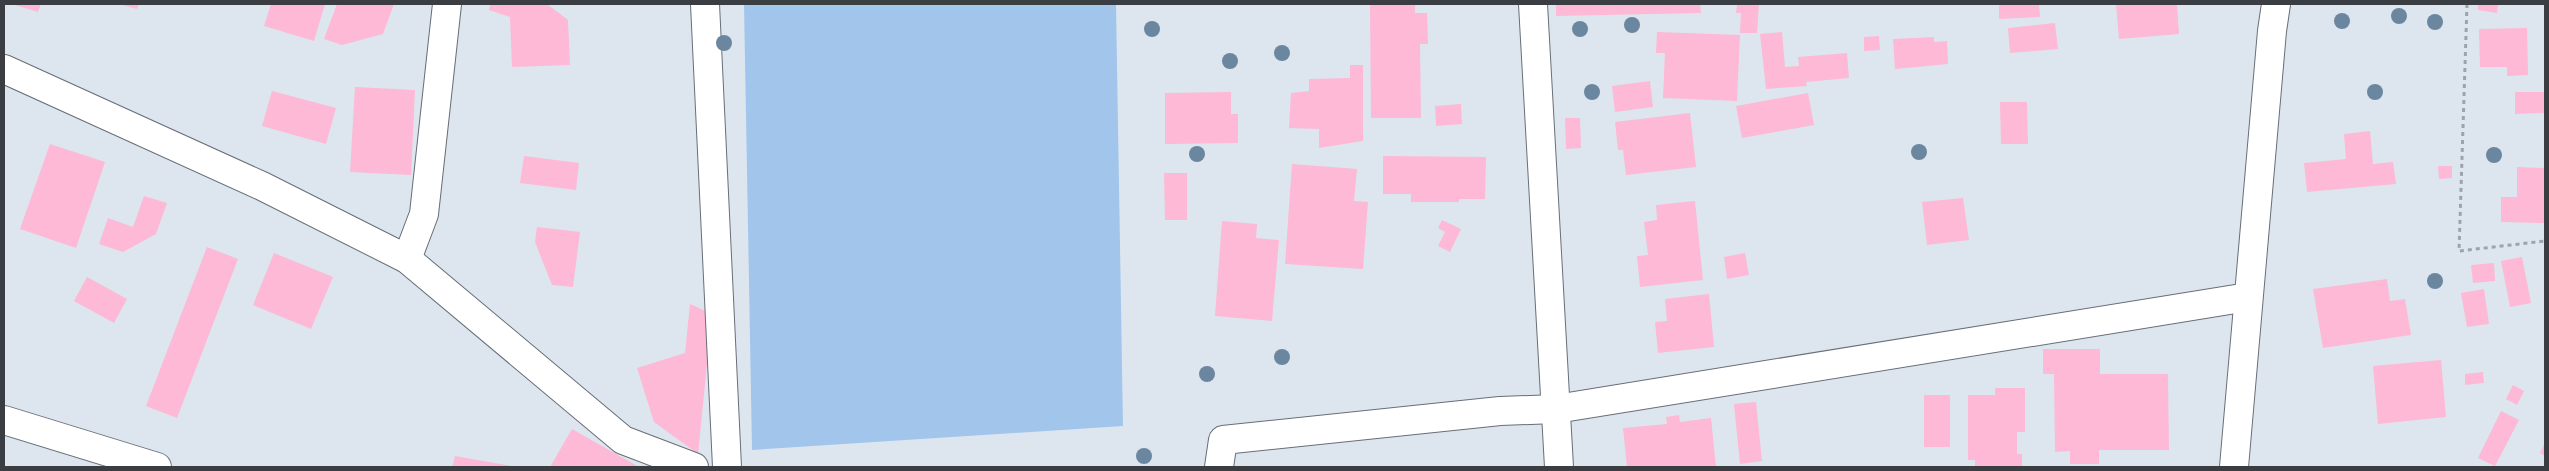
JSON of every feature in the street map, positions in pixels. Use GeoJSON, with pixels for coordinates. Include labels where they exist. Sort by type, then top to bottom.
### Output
{"type":"FeatureCollection","features":[{"type":"Feature","properties":{"kind":"street"},"geometry":{"type":"LineString","coordinates":[[407,259],[424,214],[448,4]]}},
{"type":"Feature","properties":{"kind":"street"},"geometry":{"type":"LineString","coordinates":[[705,4],[727,467]]}},
{"type":"Feature","properties":{"kind":"street"},"geometry":{"type":"LineString","coordinates":[[1532,4],[1559,467]]}},
{"type":"Feature","properties":{"kind":"street"},"geometry":{"type":"LineString","coordinates":[[2234,467],[2272,31],[2276,4]]}},
{"type":"Feature","properties":{"kind":"street"},"geometry":{"type":"LineString","coordinates":[[4,69],[262,186],[407,259],[623,440],[694,467]]}},
{"type":"Feature","properties":{"kind":"street"},"geometry":{"type":"LineString","coordinates":[[1219,467],[1223,440],[1500,412],[1556,409],[2248,297]]}},
{"type":"Feature","properties":{"kind":"street"},"geometry":{"type":"LineString","coordinates":[[4,420],[157,467]]}},
{"type":"Feature","properties":{"kind":"path"},"geometry":{"type":"LineString","coordinates":[[2467,4],[2458,251],[2545,241]]}},
{"type":"Feature","properties":{"kind":"shaded area"},"geometry":{"type":"Polygon","coordinates":[[[744,4],[1116,4],[1123,426],[752,450],[744,4]]]}},
{"type":"Feature","properties":{"kind":"building"},"geometry":{"type":"Polygon","coordinates":[[[11,4],[41,4],[38,12],[11,4]]]}},
{"type":"Feature","properties":{"kind":"building"},"geometry":{"type":"Polygon","coordinates":[[[119,4],[139,4],[137,9],[119,4]]]}},
{"type":"Feature","properties":{"kind":"building"},"geometry":{"type":"Polygon","coordinates":[[[271,4],[325,4],[314,41],[264,26],[271,4]]]}},
{"type":"Feature","properties":{"kind":"building"},"geometry":{"type":"Polygon","coordinates":[[[337,4],[394,4],[383,34],[342,45],[324,39],[337,4]]]}},
{"type":"Feature","properties":{"kind":"building"},"geometry":{"type":"Polygon","coordinates":[[[490,4],[547,4],[568,20],[570,65],[512,67],[510,17],[489,10],[490,4]]]}},
{"type":"Feature","properties":{"kind":"building"},"geometry":{"type":"Polygon","coordinates":[[[1370,4],[1415,4],[1415,13],[1427,13],[1428,44],[1420,44],[1421,118],[1371,118],[1370,4]]]}},
{"type":"Feature","properties":{"kind":"building"},"geometry":{"type":"Polygon","coordinates":[[[1556,4],[1700,4],[1701,13],[1556,16],[1556,4]]]}},
{"type":"Feature","properties":{"kind":"building"},"geometry":{"type":"Polygon","coordinates":[[[1737,4],[1759,4],[1757,33],[1740,33],[1741,13],[1736,13],[1737,4]]]}},
{"type":"Feature","properties":{"kind":"building"},"geometry":{"type":"Polygon","coordinates":[[[1999,4],[2039,4],[2040,17],[1999,19],[1999,4]]]}},
{"type":"Feature","properties":{"kind":"building"},"geometry":{"type":"Polygon","coordinates":[[[2116,4],[2177,4],[2179,34],[2119,39],[2116,4]]]}},
{"type":"Feature","properties":{"kind":"building"},"geometry":{"type":"Polygon","coordinates":[[[2478,4],[2498,4],[2497,13],[2478,10],[2478,4]]]}},
{"type":"Feature","properties":{"kind":"building"},"geometry":{"type":"Polygon","coordinates":[[[2055,23],[2058,49],[2010,53],[2008,28],[2055,23]]]}},
{"type":"Feature","properties":{"kind":"building"},"geometry":{"type":"Polygon","coordinates":[[[2527,28],[2528,75],[2507,76],[2507,67],[2480,67],[2479,29],[2527,28]]]}},
{"type":"Feature","properties":{"kind":"building"},"geometry":{"type":"Polygon","coordinates":[[[1657,32],[1740,35],[1737,101],[1663,98],[1665,53],[1656,53],[1657,32]]]}},
{"type":"Feature","properties":{"kind":"building"},"geometry":{"type":"Polygon","coordinates":[[[1782,32],[1785,67],[1799,66],[1798,57],[1847,53],[1849,78],[1806,82],[1807,86],[1766,89],[1760,34],[1782,32]]]}},
{"type":"Feature","properties":{"kind":"building"},"geometry":{"type":"Polygon","coordinates":[[[1879,36],[1880,50],[1864,51],[1864,37],[1879,36]]]}},
{"type":"Feature","properties":{"kind":"building"},"geometry":{"type":"Polygon","coordinates":[[[1934,37],[1934,42],[1947,41],[1948,64],[1895,69],[1893,39],[1934,37]]]}},
{"type":"Feature","properties":{"kind":"building"},"geometry":{"type":"Polygon","coordinates":[[[1350,65],[1363,65],[1363,141],[1319,148],[1319,129],[1289,128],[1291,93],[1309,91],[1309,79],[1350,78],[1350,65]]]}},
{"type":"Feature","properties":{"kind":"building"},"geometry":{"type":"Polygon","coordinates":[[[1650,81],[1653,107],[1615,112],[1612,86],[1650,81]]]}},
{"type":"Feature","properties":{"kind":"building"},"geometry":{"type":"Polygon","coordinates":[[[355,87],[415,90],[411,175],[350,172],[355,87]]]}},
{"type":"Feature","properties":{"kind":"building"},"geometry":{"type":"Polygon","coordinates":[[[272,91],[336,108],[326,144],[262,126],[272,91]]]}},
{"type":"Feature","properties":{"kind":"building"},"geometry":{"type":"Polygon","coordinates":[[[1231,92],[1231,114],[1238,114],[1238,143],[1165,144],[1165,93],[1231,92]]]}},
{"type":"Feature","properties":{"kind":"building"},"geometry":{"type":"Polygon","coordinates":[[[2515,92],[2545,92],[2545,113],[2515,114],[2515,92]]]}},
{"type":"Feature","properties":{"kind":"building"},"geometry":{"type":"Polygon","coordinates":[[[1808,93],[1814,125],[1742,138],[1736,106],[1808,93]]]}},
{"type":"Feature","properties":{"kind":"building"},"geometry":{"type":"Polygon","coordinates":[[[2000,102],[2027,102],[2028,144],[2001,144],[2000,102]]]}},
{"type":"Feature","properties":{"kind":"building"},"geometry":{"type":"Polygon","coordinates":[[[1461,104],[1462,124],[1436,126],[1435,106],[1461,104]]]}},
{"type":"Feature","properties":{"kind":"building"},"geometry":{"type":"Polygon","coordinates":[[[1690,113],[1696,167],[1626,175],[1623,150],[1618,150],[1615,122],[1690,113]]]}},
{"type":"Feature","properties":{"kind":"building"},"geometry":{"type":"Polygon","coordinates":[[[1565,118],[1580,118],[1581,148],[1566,149],[1565,118]]]}},
{"type":"Feature","properties":{"kind":"building"},"geometry":{"type":"Polygon","coordinates":[[[2370,131],[2373,164],[2393,162],[2396,184],[2307,192],[2304,163],[2346,159],[2344,134],[2370,131]]]}},
{"type":"Feature","properties":{"kind":"building"},"geometry":{"type":"Polygon","coordinates":[[[50,144],[105,162],[76,248],[20,229],[50,144]]]}},
{"type":"Feature","properties":{"kind":"building"},"geometry":{"type":"Polygon","coordinates":[[[524,156],[579,163],[576,190],[520,183],[524,156]]]}},
{"type":"Feature","properties":{"kind":"building"},"geometry":{"type":"Polygon","coordinates":[[[1383,156],[1486,157],[1485,199],[1459,199],[1459,202],[1411,202],[1411,194],[1383,194],[1383,156]]]}},
{"type":"Feature","properties":{"kind":"building"},"geometry":{"type":"Polygon","coordinates":[[[1292,164],[1357,169],[1354,201],[1368,202],[1363,269],[1285,264],[1292,164]]]}},
{"type":"Feature","properties":{"kind":"building"},"geometry":{"type":"Polygon","coordinates":[[[2438,166],[2452,166],[2452,178],[2439,179],[2438,166]]]}},
{"type":"Feature","properties":{"kind":"building"},"geometry":{"type":"Polygon","coordinates":[[[2517,167],[2545,168],[2545,223],[2501,222],[2501,197],[2517,197],[2517,167]]]}},
{"type":"Feature","properties":{"kind":"building"},"geometry":{"type":"Polygon","coordinates":[[[1164,173],[1187,173],[1187,220],[1165,220],[1164,173]]]}},
{"type":"Feature","properties":{"kind":"building"},"geometry":{"type":"Polygon","coordinates":[[[144,196],[167,203],[156,234],[123,252],[99,244],[108,218],[133,227],[144,196]]]}},
{"type":"Feature","properties":{"kind":"building"},"geometry":{"type":"Polygon","coordinates":[[[1963,198],[1969,240],[1927,245],[1922,202],[1963,198]]]}},
{"type":"Feature","properties":{"kind":"building"},"geometry":{"type":"Polygon","coordinates":[[[1695,201],[1703,280],[1640,287],[1637,256],[1648,255],[1644,222],[1657,220],[1656,205],[1695,201]]]}},
{"type":"Feature","properties":{"kind":"building"},"geometry":{"type":"Polygon","coordinates":[[[1442,220],[1461,229],[1450,252],[1438,246],[1445,232],[1438,228],[1442,220]]]}},
{"type":"Feature","properties":{"kind":"building"},"geometry":{"type":"Polygon","coordinates":[[[1222,221],[1257,224],[1256,238],[1279,240],[1272,321],[1215,316],[1222,221]]]}},
{"type":"Feature","properties":{"kind":"building"},"geometry":{"type":"Polygon","coordinates":[[[537,227],[580,232],[573,287],[552,285],[535,242],[537,227]]]}},
{"type":"Feature","properties":{"kind":"building"},"geometry":{"type":"Polygon","coordinates":[[[207,247],[238,259],[177,418],[146,406],[207,247]]]}},
{"type":"Feature","properties":{"kind":"building"},"geometry":{"type":"Polygon","coordinates":[[[274,253],[333,277],[311,329],[253,305],[274,253]]]}},
{"type":"Feature","properties":{"kind":"building"},"geometry":{"type":"Polygon","coordinates":[[[1745,253],[1749,275],[1727,279],[1724,257],[1745,253]]]}},
{"type":"Feature","properties":{"kind":"building"},"geometry":{"type":"Polygon","coordinates":[[[2522,257],[2531,303],[2510,307],[2501,261],[2522,257]]]}},
{"type":"Feature","properties":{"kind":"building"},"geometry":{"type":"Polygon","coordinates":[[[2494,263],[2495,281],[2473,283],[2471,265],[2494,263]]]}},
{"type":"Feature","properties":{"kind":"building"},"geometry":{"type":"Polygon","coordinates":[[[87,277],[127,299],[114,323],[74,301],[87,277]]]}},
{"type":"Feature","properties":{"kind":"building"},"geometry":{"type":"Polygon","coordinates":[[[2387,279],[2390,301],[2405,299],[2411,335],[2323,348],[2313,289],[2387,279]]]}},
{"type":"Feature","properties":{"kind":"building"},"geometry":{"type":"Polygon","coordinates":[[[2484,289],[2489,324],[2467,327],[2461,293],[2484,289]]]}},
{"type":"Feature","properties":{"kind":"building"},"geometry":{"type":"Polygon","coordinates":[[[1709,294],[1714,347],[1658,353],[1655,322],[1667,321],[1665,299],[1709,294]]]}},
{"type":"Feature","properties":{"kind":"building"},"geometry":{"type":"Polygon","coordinates":[[[690,304],[712,314],[698,454],[654,422],[637,368],[685,353],[690,304]]]}},
{"type":"Feature","properties":{"kind":"building"},"geometry":{"type":"Polygon","coordinates":[[[2043,349],[2100,349],[2100,374],[2168,374],[2169,450],[2099,450],[2099,464],[2070,464],[2070,451],[2055,452],[2054,374],[2043,374],[2043,349]]]}},
{"type":"Feature","properties":{"kind":"building"},"geometry":{"type":"Polygon","coordinates":[[[2441,360],[2446,417],[2378,424],[2373,366],[2441,360]]]}},
{"type":"Feature","properties":{"kind":"building"},"geometry":{"type":"Polygon","coordinates":[[[2483,372],[2484,383],[2465,385],[2465,374],[2483,372]]]}},
{"type":"Feature","properties":{"kind":"building"},"geometry":{"type":"Polygon","coordinates":[[[2513,385],[2524,391],[2517,405],[2506,399],[2513,385]]]}},
{"type":"Feature","properties":{"kind":"building"},"geometry":{"type":"Polygon","coordinates":[[[1995,388],[2025,388],[2025,432],[2017,432],[2017,454],[2022,454],[2022,467],[1975,467],[1975,460],[1968,460],[1968,395],[1995,395],[1995,388]]]}},
{"type":"Feature","properties":{"kind":"building"},"geometry":{"type":"Polygon","coordinates":[[[1924,395],[1950,395],[1950,447],[1924,447],[1924,395]]]}},
{"type":"Feature","properties":{"kind":"building"},"geometry":{"type":"Polygon","coordinates":[[[1756,402],[1762,461],[1740,464],[1734,404],[1756,402]]]}},
{"type":"Feature","properties":{"kind":"building"},"geometry":{"type":"Polygon","coordinates":[[[2501,411],[2519,420],[2495,466],[2478,458],[2501,411]]]}},
{"type":"Feature","properties":{"kind":"building"},"geometry":{"type":"Polygon","coordinates":[[[1679,415],[1680,422],[1711,418],[1716,467],[1627,467],[1623,428],[1667,424],[1666,417],[1679,415]]]}},
{"type":"Feature","properties":{"kind":"building"},"geometry":{"type":"Polygon","coordinates":[[[572,429],[639,467],[550,467],[572,429]]]}},
{"type":"Feature","properties":{"kind":"building"},"geometry":{"type":"Polygon","coordinates":[[[2545,443],[2545,456],[2540,453],[2545,443]]]}},
{"type":"Feature","properties":{"kind":"building"},"geometry":{"type":"Polygon","coordinates":[[[455,456],[512,466],[512,467],[452,467],[455,456]]]}}]}
